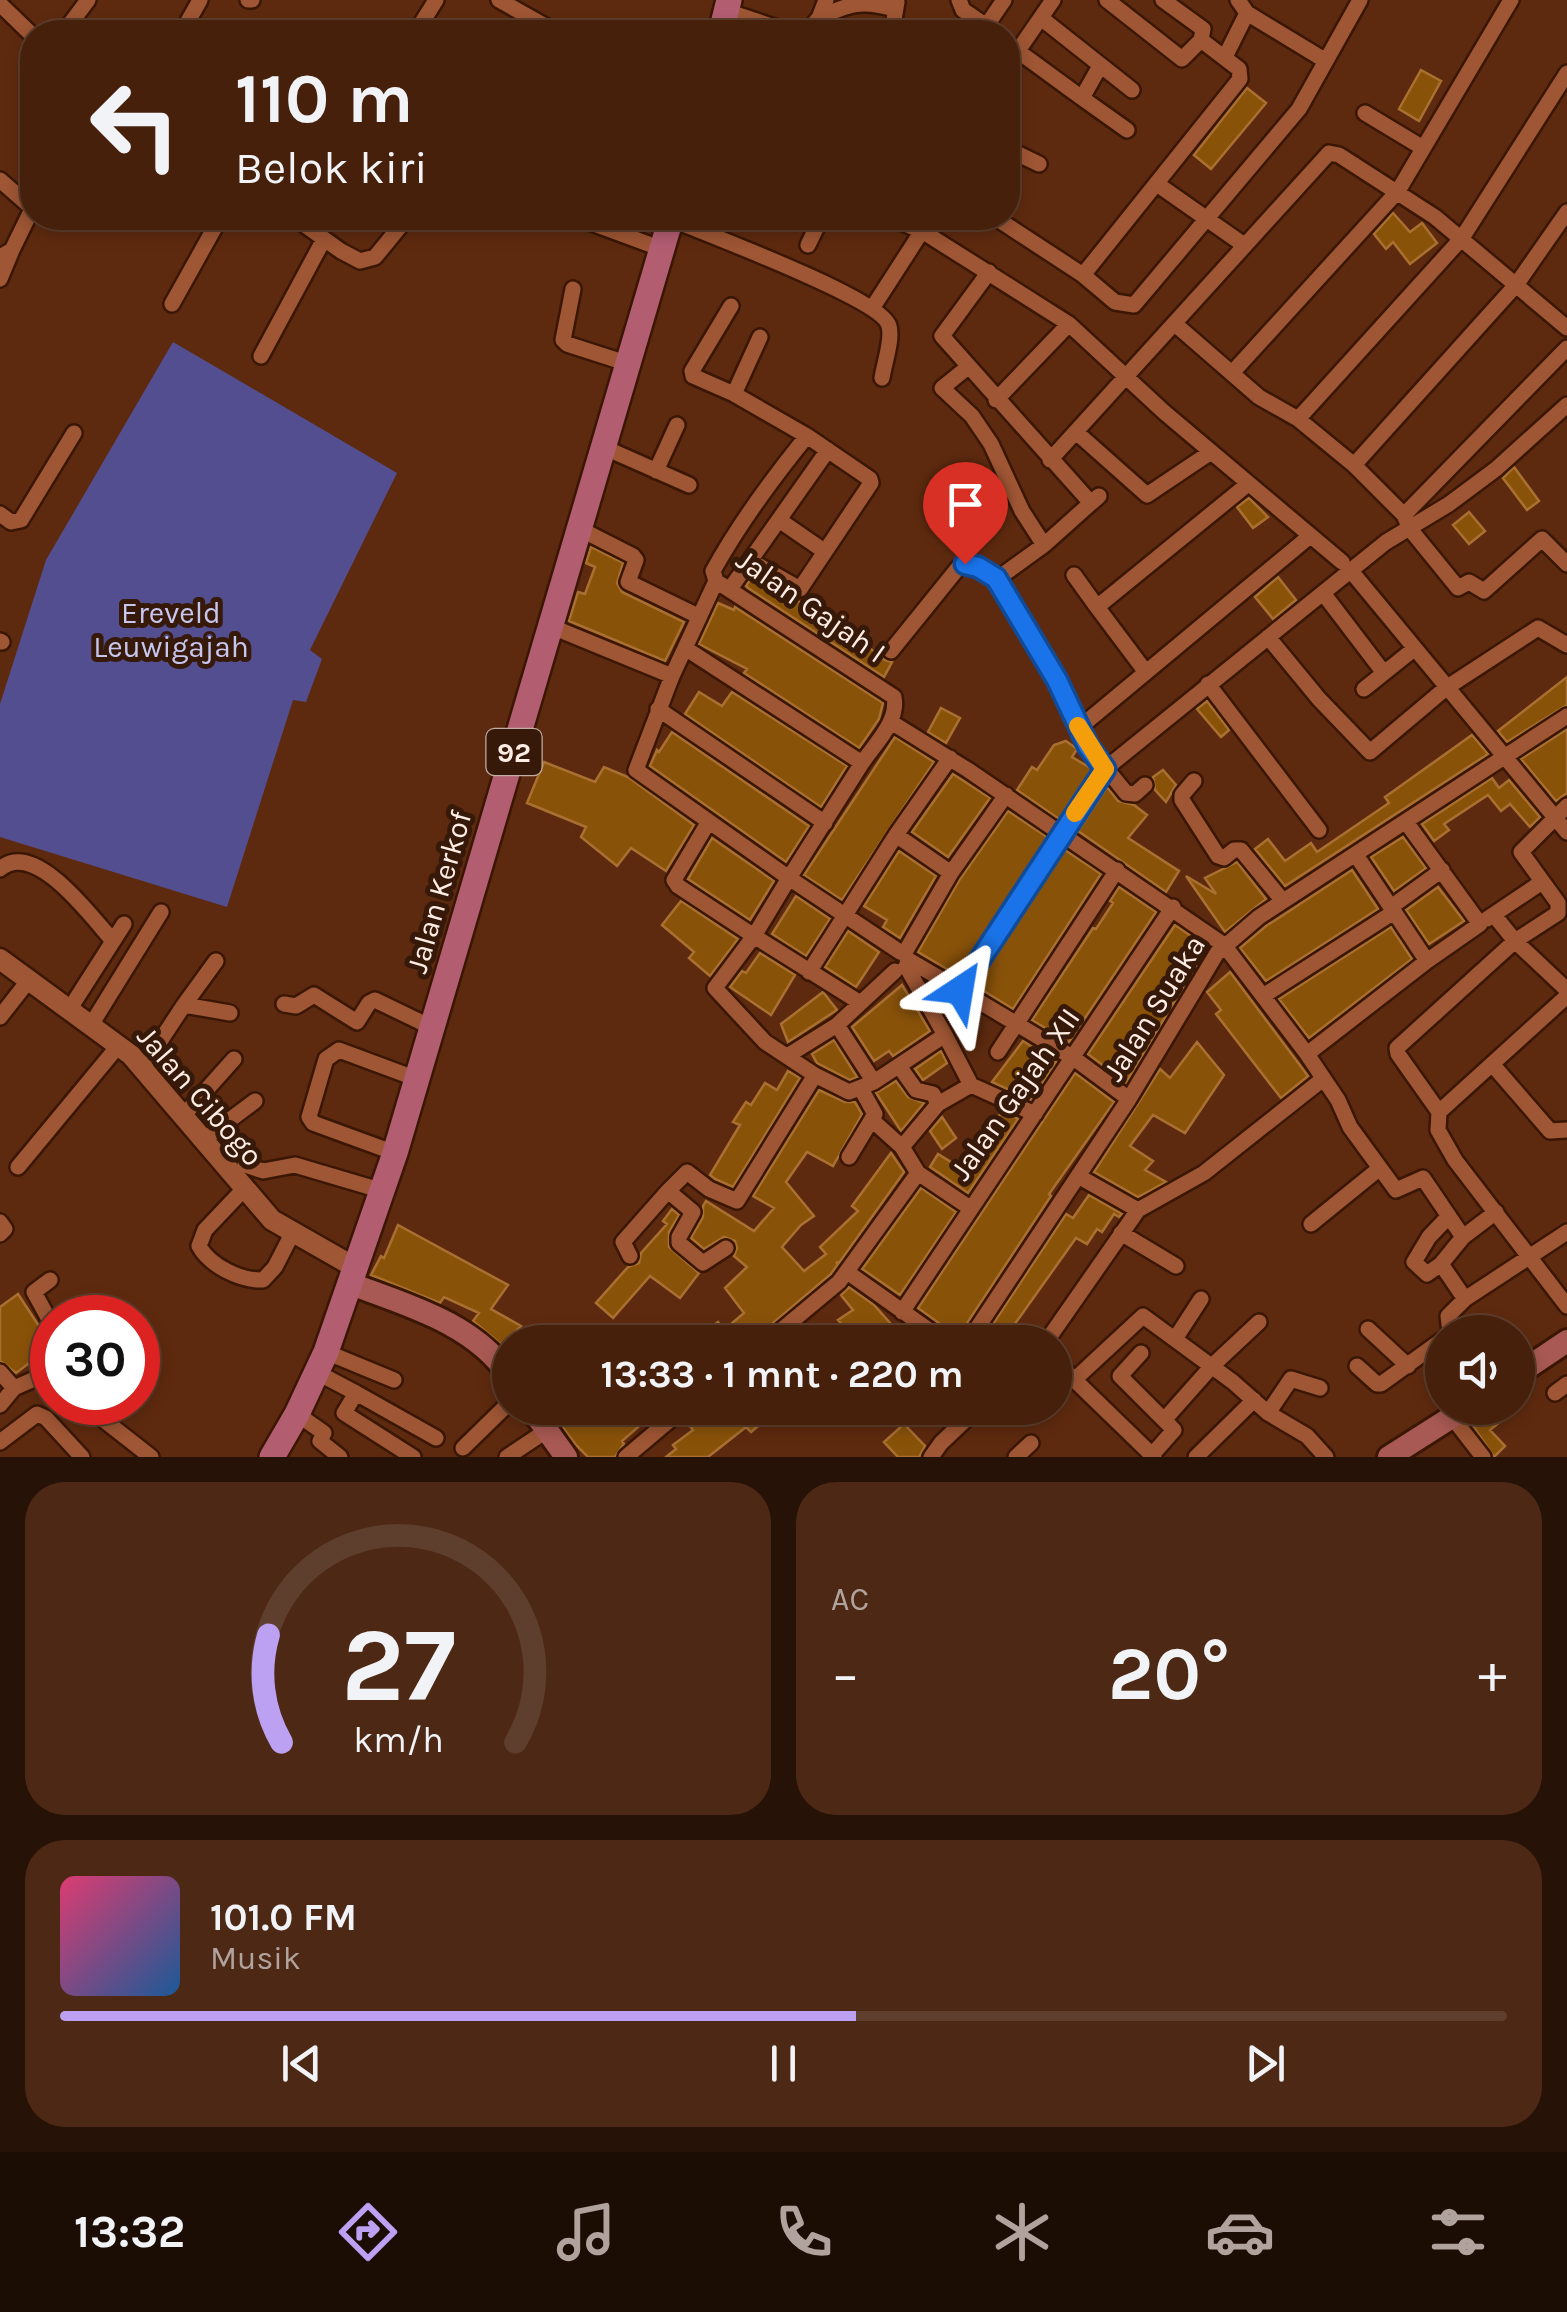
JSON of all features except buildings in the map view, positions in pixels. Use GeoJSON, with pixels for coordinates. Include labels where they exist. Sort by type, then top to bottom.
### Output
{"type":"FeatureCollection","features":[{"type":"Feature","properties":{"kind":"main road","name":"Jalan Kerkof"},"geometry":{"type":"LineString","coordinates":[[272,1457],[322,1362],[383,1191],[668,230]]}},
{"type":"Feature","properties":{"kind":"main road"},"geometry":{"type":"LineString","coordinates":[[354,1276],[464,1332],[492,1352]]}},
{"type":"Feature","properties":{"kind":"main road"},"geometry":{"type":"LineString","coordinates":[[1535,1362],[1567,1340]]}},
{"type":"Feature","properties":{"kind":"main road"},"geometry":{"type":"LineString","coordinates":[[548,1425],[566,1457]]}},
{"type":"Feature","properties":{"kind":"main road"},"geometry":{"type":"LineString","coordinates":[[1389,1457],[1439,1425]]}},
{"type":"Feature","properties":{"kind":"street"},"geometry":{"type":"LineString","coordinates":[[499,0],[535,20]]}},
{"type":"Feature","properties":{"kind":"street"},"geometry":{"type":"LineString","coordinates":[[820,18],[826,0]]}},
{"type":"Feature","properties":{"kind":"street"},"geometry":{"type":"LineString","coordinates":[[960,0],[963,10],[978,20]]}},
{"type":"Feature","properties":{"kind":"street"},"geometry":{"type":"LineString","coordinates":[[1020,40],[1053,0]]}},
{"type":"Feature","properties":{"kind":"street"},"geometry":{"type":"LineString","coordinates":[[1106,0],[1180,59],[1200,40],[1201,26],[1163,0]]}},
{"type":"Feature","properties":{"kind":"street"},"geometry":{"type":"LineString","coordinates":[[1014,230],[1083,275],[1115,302],[1134,304],[1204,217],[1300,109],[1360,0]]}},
{"type":"Feature","properties":{"kind":"street"},"geometry":{"type":"LineString","coordinates":[[1232,373],[1398,191],[1511,0]]}},
{"type":"Feature","properties":{"kind":"street"},"geometry":{"type":"LineString","coordinates":[[820,18],[859,2],[896,5]]}},
{"type":"Feature","properties":{"kind":"street"},"geometry":{"type":"LineString","coordinates":[[0,4],[20,23]]}},
{"type":"Feature","properties":{"kind":"street"},"geometry":{"type":"LineString","coordinates":[[1225,57],[1243,6],[1326,61]]}},
{"type":"Feature","properties":{"kind":"street"},"geometry":{"type":"LineString","coordinates":[[1041,18],[1132,90]]}},
{"type":"Feature","properties":{"kind":"street"},"geometry":{"type":"LineString","coordinates":[[1083,275],[1240,79],[1239,69],[1200,40]]}},
{"type":"Feature","properties":{"kind":"street"},"geometry":{"type":"LineString","coordinates":[[1020,56],[1127,130]]}},
{"type":"Feature","properties":{"kind":"street"},"geometry":{"type":"LineString","coordinates":[[1082,98],[1100,66]]}},
{"type":"Feature","properties":{"kind":"street"},"geometry":{"type":"LineString","coordinates":[[1298,419],[1462,238],[1567,73]]}},
{"type":"Feature","properties":{"kind":"street"},"geometry":{"type":"LineString","coordinates":[[1365,113],[1423,148]]}},
{"type":"Feature","properties":{"kind":"street"},"geometry":{"type":"LineString","coordinates":[[1050,460],[1329,153],[1339,155],[1398,191],[1462,238],[1567,328]]}},
{"type":"Feature","properties":{"kind":"street"},"geometry":{"type":"LineString","coordinates":[[1020,155],[1039,164]]}},
{"type":"Feature","properties":{"kind":"street"},"geometry":{"type":"LineString","coordinates":[[0,180],[20,198]]}},
{"type":"Feature","properties":{"kind":"street"},"geometry":{"type":"LineString","coordinates":[[1157,184],[1244,245]]}},
{"type":"Feature","properties":{"kind":"street"},"geometry":{"type":"LineString","coordinates":[[1354,465],[1516,285],[1567,212]]}},
{"type":"Feature","properties":{"kind":"street"},"geometry":{"type":"LineString","coordinates":[[0,279],[6,254],[20,229]]}},
{"type":"Feature","properties":{"kind":"street"},"geometry":{"type":"LineString","coordinates":[[172,304],[213,230]]}},
{"type":"Feature","properties":{"kind":"street"},"geometry":{"type":"LineString","coordinates":[[315,230],[353,259],[370,260],[396,230]]}},
{"type":"Feature","properties":{"kind":"street"},"geometry":{"type":"LineString","coordinates":[[611,230],[662,249]]}},
{"type":"Feature","properties":{"kind":"street"},"geometry":{"type":"LineString","coordinates":[[698,230],[873,307],[890,327],[882,378]]}},
{"type":"Feature","properties":{"kind":"street"},"geometry":{"type":"LineString","coordinates":[[808,244],[815,230]]}},
{"type":"Feature","properties":{"kind":"street"},"geometry":{"type":"LineString","coordinates":[[873,307],[922,231],[1069,324],[1211,452],[1347,566],[1446,688],[1561,812],[1567,832]]}},
{"type":"Feature","properties":{"kind":"street"},"geometry":{"type":"LineString","coordinates":[[261,356],[324,240]]}},
{"type":"Feature","properties":{"kind":"street"},"geometry":{"type":"LineString","coordinates":[[989,272],[942,336],[1050,460],[1095,500],[1044,545],[996,578]]}},
{"type":"Feature","properties":{"kind":"street"},"geometry":{"type":"LineString","coordinates":[[573,289],[563,340],[628,364]]}},
{"type":"Feature","properties":{"kind":"street"},"geometry":{"type":"LineString","coordinates":[[730,306],[692,372],[698,380],[734,394],[807,436],[871,483],[803,587],[796,590],[751,560]]}},
{"type":"Feature","properties":{"kind":"street"},"geometry":{"type":"LineString","coordinates":[[996,400],[1069,324]]}},
{"type":"Feature","properties":{"kind":"street"},"geometry":{"type":"LineString","coordinates":[[1175,324],[1270,405],[1298,419],[1354,465],[1407,522],[1458,588],[1469,582],[1484,591],[1542,539],[1567,564]]}},
{"type":"Feature","properties":{"kind":"street"},"geometry":{"type":"LineString","coordinates":[[734,394],[760,337]]}},
{"type":"Feature","properties":{"kind":"street"},"geometry":{"type":"LineString","coordinates":[[960,990],[1105,769],[1322,593],[1347,566],[1386,542],[1567,348]]}},
{"type":"Feature","properties":{"kind":"street"},"geometry":{"type":"LineString","coordinates":[[968,367],[942,388],[972,416],[991,444],[1022,511],[1044,545]]}},
{"type":"Feature","properties":{"kind":"street"},"geometry":{"type":"LineString","coordinates":[[1407,522],[1496,469],[1565,412]]}},
{"type":"Feature","properties":{"kind":"street"},"geometry":{"type":"LineString","coordinates":[[656,471],[677,425]]}},
{"type":"Feature","properties":{"kind":"street"},"geometry":{"type":"LineString","coordinates":[[1076,432],[1147,495],[1211,452]]}},
{"type":"Feature","properties":{"kind":"street"},"geometry":{"type":"LineString","coordinates":[[0,514],[11,522],[20,520],[74,433]]}},
{"type":"Feature","properties":{"kind":"street","name":"Jalan Gajah I"},"geometry":{"type":"LineString","coordinates":[[807,436],[750,508],[713,571],[723,586],[894,697],[897,703],[891,722]]}},
{"type":"Feature","properties":{"kind":"street"},"geometry":{"type":"LineString","coordinates":[[603,448],[689,485]]}},
{"type":"Feature","properties":{"kind":"street"},"geometry":{"type":"LineString","coordinates":[[828,450],[751,560],[698,616],[636,770],[844,914],[902,961],[1020,1024],[1129,1099]]}},
{"type":"Feature","properties":{"kind":"street"},"geometry":{"type":"LineString","coordinates":[[1097,607],[1248,484]]}},
{"type":"Feature","properties":{"kind":"street"},"geometry":{"type":"LineString","coordinates":[[780,520],[824,551]]}},
{"type":"Feature","properties":{"kind":"street"},"geometry":{"type":"LineString","coordinates":[[578,528],[633,556],[636,560],[628,582],[698,616]]}},
{"type":"Feature","properties":{"kind":"street"},"geometry":{"type":"LineString","coordinates":[[1079,728],[1310,536]]}},
{"type":"Feature","properties":{"kind":"street"},"geometry":{"type":"LineString","coordinates":[[891,651],[958,568],[972,564],[996,578],[1105,769],[1130,795],[1145,785]]}},
{"type":"Feature","properties":{"kind":"street"},"geometry":{"type":"LineString","coordinates":[[1074,575],[1145,671]]}},
{"type":"Feature","properties":{"kind":"street"},"geometry":{"type":"LineString","coordinates":[[1322,593],[1384,673]]}},
{"type":"Feature","properties":{"kind":"street"},"geometry":{"type":"LineString","coordinates":[[550,626],[672,676]]}},
{"type":"Feature","properties":{"kind":"street"},"geometry":{"type":"LineString","coordinates":[[1268,637],[1370,752],[1446,688],[1539,627],[1567,645]]}},
{"type":"Feature","properties":{"kind":"street"},"geometry":{"type":"LineString","coordinates":[[685,648],[862,764]]}},
{"type":"Feature","properties":{"kind":"street"},"geometry":{"type":"LineString","coordinates":[[1364,690],[1414,649]]}},
{"type":"Feature","properties":{"kind":"street"},"geometry":{"type":"LineString","coordinates":[[1208,684],[1319,830]]}},
{"type":"Feature","properties":{"kind":"street"},"geometry":{"type":"LineString","coordinates":[[658,710],[824,823]]}},
{"type":"Feature","properties":{"kind":"street","name":"Jalan Suaka"},"geometry":{"type":"LineString","coordinates":[[979,1325],[1129,1099],[1224,945],[1504,754],[1567,716]]}},
{"type":"Feature","properties":{"kind":"street"},"geometry":{"type":"LineString","coordinates":[[945,1034],[868,1086],[846,1091],[764,1042],[715,988],[754,936],[891,722],[1173,907],[1224,945],[1306,1054],[1338,1100],[1350,1126],[1398,1191],[1423,1178],[1463,1236]]}},
{"type":"Feature","properties":{"kind":"street"},"geometry":{"type":"LineString","coordinates":[[809,972],[896,834],[950,758]]}},
{"type":"Feature","properties":{"kind":"street"},"geometry":{"type":"LineString","coordinates":[[1194,781],[1185,789],[1182,800],[1218,856],[1224,858],[1241,850],[1284,902]]}},
{"type":"Feature","properties":{"kind":"street"},"geometry":{"type":"LineString","coordinates":[[787,1056],[836,1024],[902,961],[951,873],[1006,796]]}},
{"type":"Feature","properties":{"kind":"street"},"geometry":{"type":"LineString","coordinates":[[1561,812],[1522,852],[1559,911],[1515,941],[1397,1048],[1438,1112],[1438,1130],[1455,1160],[1567,1306]]}},
{"type":"Feature","properties":{"kind":"street"},"geometry":{"type":"LineString","coordinates":[[1406,822],[1442,870],[1487,919],[1567,993],[1438,1112]]}},
{"type":"Feature","properties":{"kind":"street"},"geometry":{"type":"LineString","coordinates":[[708,823],[674,880],[859,1002]]}},
{"type":"Feature","properties":{"kind":"street"},"geometry":{"type":"LineString","coordinates":[[896,834],[951,873]]}},
{"type":"Feature","properties":{"kind":"street"},"geometry":{"type":"LineString","coordinates":[[1356,855],[1426,960]]}},
{"type":"Feature","properties":{"kind":"street"},"geometry":{"type":"LineString","coordinates":[[0,869],[17,861],[62,882],[113,941]]}},
{"type":"Feature","properties":{"kind":"street"},"geometry":{"type":"LineString","coordinates":[[998,1052],[1020,1024],[1117,870]]}},
{"type":"Feature","properties":{"kind":"street"},"geometry":{"type":"LineString","coordinates":[[1263,996],[1392,910],[1442,870]]}},
{"type":"Feature","properties":{"kind":"street"},"geometry":{"type":"LineString","coordinates":[[1306,1054],[1426,960],[1542,882]]}},
{"type":"Feature","properties":{"kind":"street","name":"Jalan Gajah XII"},"geometry":{"type":"LineString","coordinates":[[902,1312],[1173,907]]}},
{"type":"Feature","properties":{"kind":"street"},"geometry":{"type":"LineString","coordinates":[[90,1026],[161,912]]}},
{"type":"Feature","properties":{"kind":"street"},"geometry":{"type":"LineString","coordinates":[[70,1010],[124,924]]}},
{"type":"Feature","properties":{"kind":"street","name":"Jalan Cibogo"},"geometry":{"type":"LineString","coordinates":[[0,959],[119,1045],[143,1067],[272,1220],[354,1276]]}},
{"type":"Feature","properties":{"kind":"street"},"geometry":{"type":"LineString","coordinates":[[143,1067],[216,961]]}},
{"type":"Feature","properties":{"kind":"street"},"geometry":{"type":"LineString","coordinates":[[902,961],[971,1085],[1036,1114]]}},
{"type":"Feature","properties":{"kind":"street"},"geometry":{"type":"LineString","coordinates":[[0,1017],[29,980]]}},
{"type":"Feature","properties":{"kind":"street"},"geometry":{"type":"LineString","coordinates":[[284,1004],[296,1006],[314,996],[357,1022],[375,1000],[433,1028]]}},
{"type":"Feature","properties":{"kind":"street"},"geometry":{"type":"LineString","coordinates":[[184,1005],[230,1012]]}},
{"type":"Feature","properties":{"kind":"street"},"geometry":{"type":"LineString","coordinates":[[836,1024],[868,1086],[875,1112],[849,1157]]}},
{"type":"Feature","properties":{"kind":"street"},"geometry":{"type":"LineString","coordinates":[[18,1167],[119,1045]]}},
{"type":"Feature","properties":{"kind":"street"},"geometry":{"type":"LineString","coordinates":[[395,1153],[312,1123],[309,1117],[313,1102],[326,1059],[335,1051],[417,1079]]}},
{"type":"Feature","properties":{"kind":"street"},"geometry":{"type":"LineString","coordinates":[[183,1116],[234,1058]]}},
{"type":"Feature","properties":{"kind":"street"},"geometry":{"type":"LineString","coordinates":[[1492,1064],[1550,1131],[1567,1130]]}},
{"type":"Feature","properties":{"kind":"street"},"geometry":{"type":"LineString","coordinates":[[898,1066],[916,1090],[930,1093],[938,1104]]}},
{"type":"Feature","properties":{"kind":"street"},"geometry":{"type":"LineString","coordinates":[[630,1256],[623,1242],[688,1172],[709,1189],[733,1200],[739,1198],[815,1075]]}},
{"type":"Feature","properties":{"kind":"street"},"geometry":{"type":"LineString","coordinates":[[1058,1325],[1138,1210],[1204,1174],[1323,1079]]}},
{"type":"Feature","properties":{"kind":"street"},"geometry":{"type":"LineString","coordinates":[[902,1147],[938,1104],[971,1085]]}},
{"type":"Feature","properties":{"kind":"street"},"geometry":{"type":"LineString","coordinates":[[203,1140],[254,1101]]}},
{"type":"Feature","properties":{"kind":"street"},"geometry":{"type":"LineString","coordinates":[[872,1120],[902,1147],[918,1173],[970,1208]]}},
{"type":"Feature","properties":{"kind":"street"},"geometry":{"type":"LineString","coordinates":[[245,1165],[263,1172],[294,1165],[383,1191]]}},
{"type":"Feature","properties":{"kind":"street"},"geometry":{"type":"LineString","coordinates":[[1312,1224],[1380,1168]]}},
{"type":"Feature","properties":{"kind":"street"},"geometry":{"type":"LineString","coordinates":[[789,1325],[823,1299],[848,1272],[918,1173]]}},
{"type":"Feature","properties":{"kind":"street"},"geometry":{"type":"LineString","coordinates":[[1078,1176],[1138,1210]]}},
{"type":"Feature","properties":{"kind":"street"},"geometry":{"type":"LineString","coordinates":[[709,1189],[679,1238],[680,1243],[703,1263],[726,1248]]}},
{"type":"Feature","properties":{"kind":"street"},"geometry":{"type":"LineString","coordinates":[[243,1190],[205,1230],[199,1246],[204,1255],[238,1276],[263,1280],[275,1267],[292,1234]]}},
{"type":"Feature","properties":{"kind":"street"},"geometry":{"type":"LineString","coordinates":[[668,1191],[693,1212]]}},
{"type":"Feature","properties":{"kind":"street"},"geometry":{"type":"LineString","coordinates":[[1449,1216],[1429,1237],[1414,1262],[1427,1274],[1441,1264],[1463,1236],[1496,1212]]}},
{"type":"Feature","properties":{"kind":"street"},"geometry":{"type":"LineString","coordinates":[[0,1222],[5,1229],[0,1234]]}},
{"type":"Feature","properties":{"kind":"street"},"geometry":{"type":"LineString","coordinates":[[1449,1315],[1465,1300],[1567,1232]]}},
{"type":"Feature","properties":{"kind":"street"},"geometry":{"type":"LineString","coordinates":[[1121,1234],[1176,1266]]}},
{"type":"Feature","properties":{"kind":"street"},"geometry":{"type":"LineString","coordinates":[[1441,1264],[1465,1300]]}},
{"type":"Feature","properties":{"kind":"street"},"geometry":{"type":"LineString","coordinates":[[848,1272],[921,1325]]}},
{"type":"Feature","properties":{"kind":"street"},"geometry":{"type":"LineString","coordinates":[[36,1295],[34,1292],[50,1280]]}},
{"type":"Feature","properties":{"kind":"street"},"geometry":{"type":"LineString","coordinates":[[1175,1339],[1202,1299]]}},
{"type":"Feature","properties":{"kind":"street"},"geometry":{"type":"LineString","coordinates":[[1099,1356],[1174,1430],[1153,1456],[1074,1380],[1099,1356],[1141,1316],[1212,1366],[1268,1413],[1307,1436],[1326,1457]]}},
{"type":"Feature","properties":{"kind":"street"},"geometry":{"type":"LineString","coordinates":[[1165,1419],[1212,1366],[1259,1322]]}},
{"type":"Feature","properties":{"kind":"street"},"geometry":{"type":"LineString","coordinates":[[1368,1329],[1408,1366]]}},
{"type":"Feature","properties":{"kind":"street"},"geometry":{"type":"LineString","coordinates":[[1120,1376],[1141,1353]]}},
{"type":"Feature","properties":{"kind":"street"},"geometry":{"type":"LineString","coordinates":[[1357,1366],[1379,1385],[1425,1353]]}},
{"type":"Feature","properties":{"kind":"street"},"geometry":{"type":"LineString","coordinates":[[322,1362],[394,1380]]}},
{"type":"Feature","properties":{"kind":"street"},"geometry":{"type":"LineString","coordinates":[[322,1362],[356,1393],[436,1438]]}},
{"type":"Feature","properties":{"kind":"street"},"geometry":{"type":"LineString","coordinates":[[0,1372],[14,1388]]}},
{"type":"Feature","properties":{"kind":"street"},"geometry":{"type":"LineString","coordinates":[[1268,1413],[1291,1379],[1320,1388]]}},
{"type":"Feature","properties":{"kind":"street"},"geometry":{"type":"LineString","coordinates":[[0,1405],[14,1388],[30,1381]]}},
{"type":"Feature","properties":{"kind":"street"},"geometry":{"type":"LineString","coordinates":[[356,1393],[344,1413],[413,1457]]}},
{"type":"Feature","properties":{"kind":"street"},"geometry":{"type":"LineString","coordinates":[[1196,1457],[1254,1400]]}},
{"type":"Feature","properties":{"kind":"street"},"geometry":{"type":"LineString","coordinates":[[0,1442],[37,1414],[46,1418],[82,1457]]}},
{"type":"Feature","properties":{"kind":"street"},"geometry":{"type":"LineString","coordinates":[[297,1414],[324,1433],[320,1441],[340,1457]]}},
{"type":"Feature","properties":{"kind":"street"},"geometry":{"type":"LineString","coordinates":[[462,1448],[492,1419]]}},
{"type":"Feature","properties":{"kind":"street"},"geometry":{"type":"LineString","coordinates":[[110,1425],[151,1457]]}},
{"type":"Feature","properties":{"kind":"street"},"geometry":{"type":"LineString","coordinates":[[507,1457],[537,1425]]}},
{"type":"Feature","properties":{"kind":"street"},"geometry":{"type":"LineString","coordinates":[[626,1457],[664,1425]]}},
{"type":"Feature","properties":{"kind":"street"},"geometry":{"type":"LineString","coordinates":[[932,1457],[960,1425]]}},
{"type":"Feature","properties":{"kind":"street"},"geometry":{"type":"LineString","coordinates":[[1464,1425],[1476,1454]]}},
{"type":"Feature","properties":{"kind":"street"},"geometry":{"type":"LineString","coordinates":[[1016,1457],[1031,1443]]}},
{"type":"Feature","properties":{"kind":"green space","name":"Ereveld Leuwigajah"},"geometry":{"type":"Polygon","coordinates":[[[173,342],[397,473],[310,650],[322,659],[306,702],[293,700],[227,907],[0,837],[0,704],[46,560],[173,342]]]}},
{"type":"Feature","properties":{"kind":"slow traffic"},"geometry":{"type":"LineString","coordinates":[[1075,813],[1105,769],[1078,726]]}},
{"type":"Feature","properties":{"kind":"route"},"geometry":{"type":"LineString","coordinates":[[960,990],[1105,769],[1088,746],[1057,680],[996,578],[965,564]]}}]}
